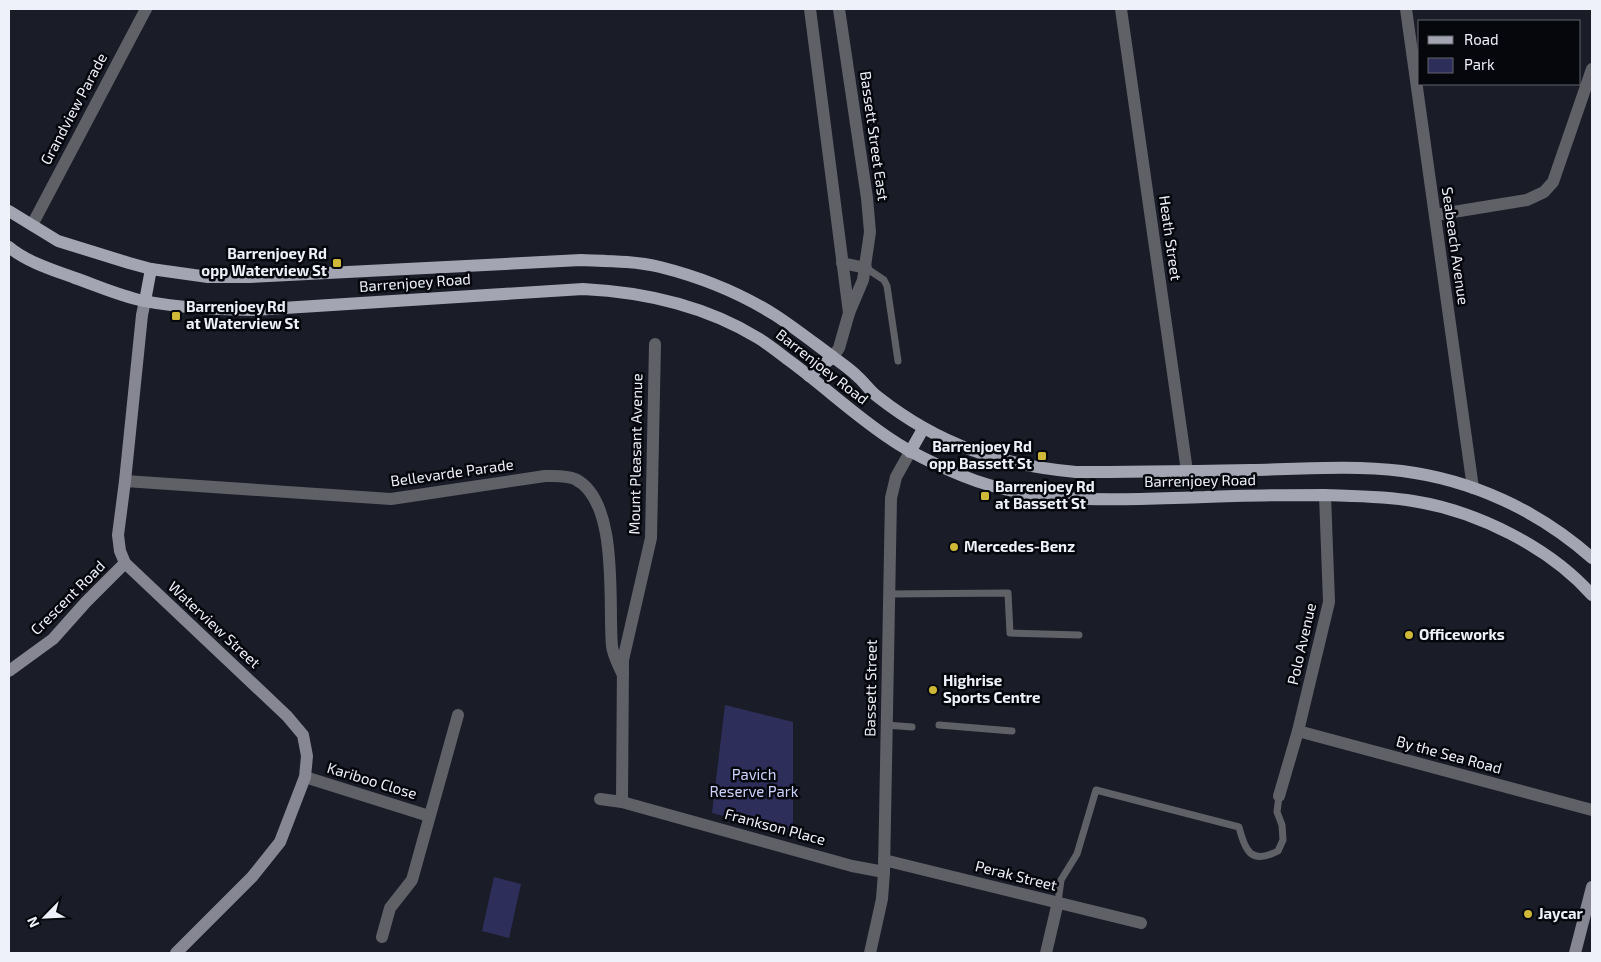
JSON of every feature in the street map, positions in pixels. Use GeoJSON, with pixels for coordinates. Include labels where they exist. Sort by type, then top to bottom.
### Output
{"type":"FeatureCollection","features":[{"type":"Feature","properties":{"kind":"main road","name":"Barrenjoey Road"},"geometry":{"type":"LineString","coordinates":[[9,211],[58,241],[151,269],[208,277],[249,278],[581,260],[612,261],[659,267],[705,281],[736,294],[774,315],[857,375],[876,396],[924,429],[964,448],[987,456],[1045,470],[1076,472],[1304,468],[1386,470],[1420,474],[1473,488],[1536,516],[1573,541],[1592,558]]}},
{"type":"Feature","properties":{"kind":"main road","name":"Barrenjoey Road"},"geometry":{"type":"LineString","coordinates":[[9,247],[56,272],[120,294],[145,301],[204,308],[252,310],[583,289],[613,290],[658,297],[723,319],[759,338],[810,376],[853,412],[910,452],[965,477],[1018,491],[1064,498],[1325,495],[1393,498],[1440,506],[1490,524],[1528,544],[1572,576],[1592,596]]}},
{"type":"Feature","properties":{"kind":"main road"},"geometry":{"type":"LineString","coordinates":[[145,301],[151,269]]}},
{"type":"Feature","properties":{"kind":"main road","name":"Bassett Street East"},"geometry":{"type":"LineString","coordinates":[[810,376],[833,357]]}},
{"type":"Feature","properties":{"kind":"main road","name":"Bassett Street"},"geometry":{"type":"LineString","coordinates":[[910,452],[924,429]]}},
{"type":"Feature","properties":{"kind":"street","name":"Grandview Parade"},"geometry":{"type":"LineString","coordinates":[[32,225],[146,9]]}},
{"type":"Feature","properties":{"kind":"street","name":"Bassett Street East"},"geometry":{"type":"LineString","coordinates":[[810,9],[849,313]]}},
{"type":"Feature","properties":{"kind":"street","name":"Bassett Street East"},"geometry":{"type":"LineString","coordinates":[[833,357],[839,348],[849,313],[863,280],[870,232],[867,198],[839,9]]}},
{"type":"Feature","properties":{"kind":"street","name":"Heath Street"},"geometry":{"type":"LineString","coordinates":[[1122,9],[1187,471]]}},
{"type":"Feature","properties":{"kind":"street","name":"Seabeach Avenue"},"geometry":{"type":"LineString","coordinates":[[1406,9],[1473,488]]}},
{"type":"Feature","properties":{"kind":"street"},"geometry":{"type":"LineString","coordinates":[[1435,215],[1527,200],[1544,192],[1553,182],[1592,69]]}},
{"type":"Feature","properties":{"kind":"street"},"geometry":{"type":"LineString","coordinates":[[842,263],[866,268]]}},
{"type":"Feature","properties":{"kind":"street"},"geometry":{"type":"LineString","coordinates":[[125,563],[120,551],[118,535],[145,301]]}},
{"type":"Feature","properties":{"kind":"street","name":"Mount Pleasant Avenue"},"geometry":{"type":"LineString","coordinates":[[622,802],[623,660],[652,538],[655,344]]}},
{"type":"Feature","properties":{"kind":"street","name":"Bassett Street"},"geometry":{"type":"LineString","coordinates":[[870,953],[882,899],[884,866],[891,498],[896,477],[910,452]]}},
{"type":"Feature","properties":{"kind":"street","name":"Bellevarde Parade"},"geometry":{"type":"LineString","coordinates":[[125,481],[391,499],[545,476],[564,476],[576,480],[590,492],[600,512],[606,533],[610,564],[612,649],[623,675]]}},
{"type":"Feature","properties":{"kind":"street","name":"Polo Avenue"},"geometry":{"type":"LineString","coordinates":[[1279,796],[1298,731],[1329,602],[1325,495]]}},
{"type":"Feature","properties":{"kind":"street","name":"Crescent Road"},"geometry":{"type":"LineString","coordinates":[[9,671],[53,639],[125,563]]}},
{"type":"Feature","properties":{"kind":"street","name":"Waterview Street"},"geometry":{"type":"LineString","coordinates":[[125,563],[292,722],[303,735],[307,756],[305,777],[280,842],[252,877],[176,953]]}},
{"type":"Feature","properties":{"kind":"street","name":"Kariboo Close"},"geometry":{"type":"LineString","coordinates":[[382,937],[390,908],[412,880],[458,714]]}},
{"type":"Feature","properties":{"kind":"street","name":"By the Sea Road"},"geometry":{"type":"LineString","coordinates":[[1298,731],[1592,810]]}},
{"type":"Feature","properties":{"kind":"street","name":"Kariboo Close"},"geometry":{"type":"LineString","coordinates":[[305,777],[429,816]]}},
{"type":"Feature","properties":{"kind":"street","name":"Frankson Place"},"geometry":{"type":"LineString","coordinates":[[600,799],[622,802],[852,866],[884,866]]}},
{"type":"Feature","properties":{"kind":"street","name":"Perak Street"},"geometry":{"type":"LineString","coordinates":[[884,866],[1058,902],[1141,924]]}},
{"type":"Feature","properties":{"kind":"street"},"geometry":{"type":"LineString","coordinates":[[1575,953],[1592,887]]}},
{"type":"Feature","properties":{"kind":"street"},"geometry":{"type":"LineString","coordinates":[[1046,953],[1058,902]]}},
{"type":"Feature","properties":{"kind":"lane"},"geometry":{"type":"LineString","coordinates":[[866,268],[884,280],[898,361]]}},
{"type":"Feature","properties":{"kind":"lane"},"geometry":{"type":"LineString","coordinates":[[889,594],[1008,593],[1010,632],[1079,635]]}},
{"type":"Feature","properties":{"kind":"lane"},"geometry":{"type":"LineString","coordinates":[[886,725],[912,727]]}},
{"type":"Feature","properties":{"kind":"lane"},"geometry":{"type":"LineString","coordinates":[[938,725],[1012,731]]}},
{"type":"Feature","properties":{"kind":"lane"},"geometry":{"type":"LineString","coordinates":[[1058,902],[1061,880],[1077,854],[1096,790],[1239,827],[1245,849],[1252,856],[1261,857],[1278,851],[1283,840],[1282,825],[1277,812],[1279,796]]}},
{"type":"Feature","properties":{"kind":"green space","name":"Pavich Reserve Park"},"geometry":{"type":"Polygon","coordinates":[[[725,705],[793,722],[793,834],[712,813],[725,705]]]}},
{"type":"Feature","properties":{"kind":"green space"},"geometry":{"type":"Polygon","coordinates":[[[494,877],[521,884],[509,938],[482,931],[494,877]]]}},
{"type":"Feature","properties":{"kind":"place","name":"Barrenjoey Rd opp Waterview St"},"geometry":{"type":"Point","coordinates":[337,263]}},
{"type":"Feature","properties":{"kind":"place","name":"Barrenjoey Rd at Waterview St"},"geometry":{"type":"Point","coordinates":[176,316]}},
{"type":"Feature","properties":{"kind":"place","name":"Barrenjoey Rd opp Bassett St"},"geometry":{"type":"Point","coordinates":[1042,456]}},
{"type":"Feature","properties":{"kind":"place","name":"Barrenjoey Rd at Bassett St"},"geometry":{"type":"Point","coordinates":[985,496]}},
{"type":"Feature","properties":{"kind":"place","name":"Mercedes-Benz"},"geometry":{"type":"Point","coordinates":[954,547]}},
{"type":"Feature","properties":{"kind":"place","name":"Officeworks"},"geometry":{"type":"Point","coordinates":[1409,635]}},
{"type":"Feature","properties":{"kind":"place","name":"Highrise Sports Centre"},"geometry":{"type":"Point","coordinates":[933,690]}},
{"type":"Feature","properties":{"kind":"place","name":"Jaycar"},"geometry":{"type":"Point","coordinates":[1528,914]}}]}
